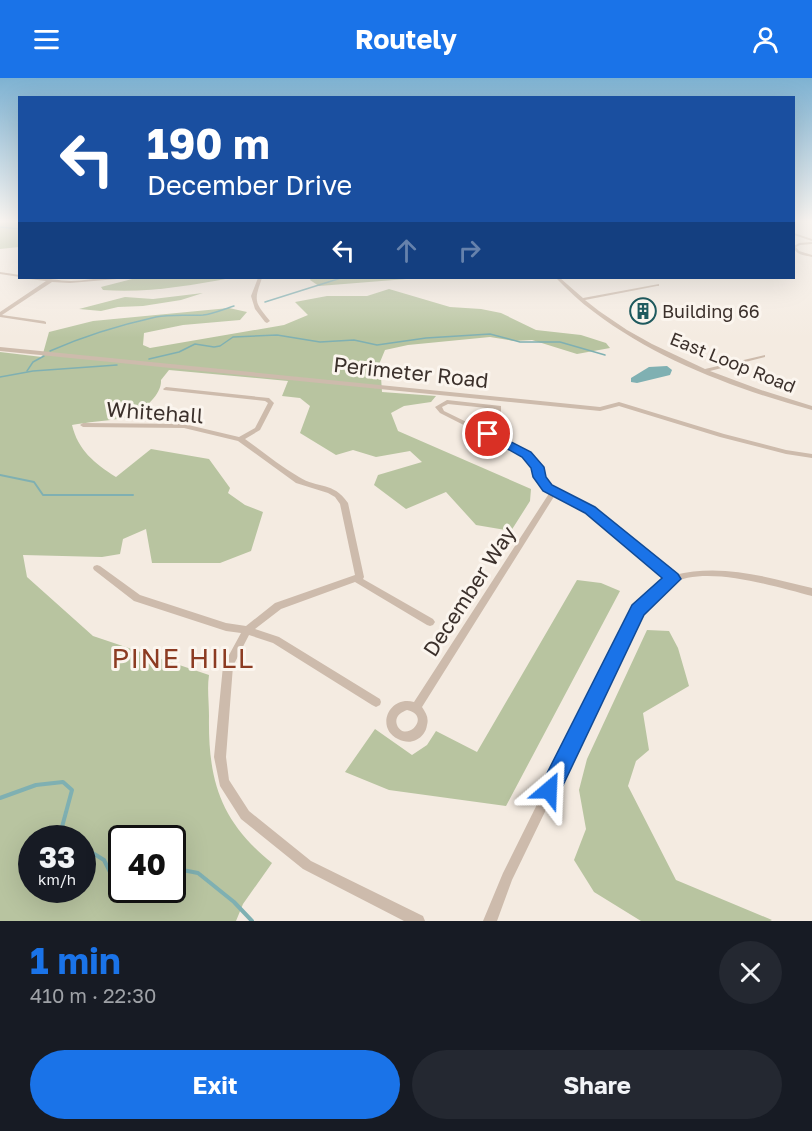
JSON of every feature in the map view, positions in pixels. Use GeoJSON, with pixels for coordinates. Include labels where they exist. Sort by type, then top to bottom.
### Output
{"type":"FeatureCollection","features":[{"type":"Feature","properties":{"kind":"street"},"geometry":{"type":"LineString","coordinates":[[0,273],[18,276]]}},
{"type":"Feature","properties":{"kind":"street"},"geometry":{"type":"LineString","coordinates":[[40,279],[106,279]]}},
{"type":"Feature","properties":{"kind":"street"},"geometry":{"type":"LineString","coordinates":[[94,280],[101,279]]}},
{"type":"Feature","properties":{"kind":"street"},"geometry":{"type":"LineString","coordinates":[[259,279],[255,285],[253,296],[257,309],[267,321]]}},
{"type":"Feature","properties":{"kind":"street","name":"East Loop Road"},"geometry":{"type":"LineString","coordinates":[[559,279],[604,318],[643,342],[707,370],[812,408]]}},
{"type":"Feature","properties":{"kind":"street"},"geometry":{"type":"LineString","coordinates":[[0,315],[51,280]]}},
{"type":"Feature","properties":{"kind":"street"},"geometry":{"type":"LineString","coordinates":[[583,299],[657,285]]}},
{"type":"Feature","properties":{"kind":"street"},"geometry":{"type":"LineString","coordinates":[[0,315],[44,323]]}},
{"type":"Feature","properties":{"kind":"street","name":"Perimeter Road"},"geometry":{"type":"LineString","coordinates":[[0,349],[600,408],[619,404],[722,436],[812,456]]}},
{"type":"Feature","properties":{"kind":"street"},"geometry":{"type":"LineString","coordinates":[[707,370],[763,356]]}},
{"type":"Feature","properties":{"kind":"street"},"geometry":{"type":"LineString","coordinates":[[166,389],[267,399],[272,403],[258,429],[240,439]]}},
{"type":"Feature","properties":{"kind":"street"},"geometry":{"type":"LineString","coordinates":[[488,434],[498,424],[499,407],[447,402],[438,407],[442,412],[527,454],[537,467],[543,483],[553,493],[590,510],[673,579]]}},
{"type":"Feature","properties":{"kind":"street","name":"Whitehall"},"geometry":{"type":"LineString","coordinates":[[83,425],[184,426],[240,439],[299,481],[338,495],[344,504],[358,578]]}},
{"type":"Feature","properties":{"kind":"street","name":"December Way"},"geometry":{"type":"LineString","coordinates":[[416,708],[553,493]]}},
{"type":"Feature","properties":{"kind":"street"},"geometry":{"type":"LineString","coordinates":[[97,568],[137,598],[226,627],[247,630],[276,640],[376,702]]}},
{"type":"Feature","properties":{"kind":"street"},"geometry":{"type":"LineString","coordinates":[[490,921],[507,877],[638,610],[661,587],[673,579],[700,573],[736,575],[812,592]]}},
{"type":"Feature","properties":{"kind":"street"},"geometry":{"type":"LineString","coordinates":[[418,921],[307,865],[245,815],[224,782],[220,757],[228,666],[247,630],[278,606],[358,578],[430,622]]}},
{"type":"Feature","properties":{"kind":"green space"},"geometry":{"type":"Polygon","coordinates":[[[132,279],[225,279],[151,290],[119,291],[103,290],[101,287],[132,279]]]}},
{"type":"Feature","properties":{"kind":"green space"},"geometry":{"type":"Polygon","coordinates":[[[310,279],[406,279],[319,286],[310,279]]]}},
{"type":"Feature","properties":{"kind":"green space"},"geometry":{"type":"Polygon","coordinates":[[[389,289],[450,307],[501,313],[536,330],[581,335],[606,343],[610,348],[577,354],[532,340],[514,341],[490,337],[408,345],[385,350],[380,362],[382,392],[436,396],[431,402],[404,406],[391,413],[398,431],[531,489],[530,501],[511,531],[476,525],[446,492],[406,509],[374,485],[378,475],[422,462],[410,451],[376,457],[353,450],[336,455],[300,433],[310,406],[300,398],[282,396],[288,381],[169,370],[161,380],[156,395],[133,415],[72,425],[78,442],[88,455],[116,477],[151,449],[209,459],[230,488],[228,493],[245,505],[263,512],[251,551],[220,563],[152,563],[146,529],[123,539],[120,554],[102,557],[23,555],[27,577],[93,636],[209,675],[211,760],[221,798],[240,831],[272,863],[243,904],[236,921],[0,921],[0,352],[42,357],[49,332],[93,321],[229,308],[247,312],[240,320],[183,325],[144,333],[143,345],[150,348],[284,325],[308,315],[295,302],[327,296],[367,296],[389,289]]]}},
{"type":"Feature","properties":{"kind":"green space"},"geometry":{"type":"Polygon","coordinates":[[[203,293],[181,300],[143,306],[118,307],[101,311],[79,309],[125,297],[153,299],[203,293]]]}},
{"type":"Feature","properties":{"kind":"green space"},"geometry":{"type":"Polygon","coordinates":[[[577,580],[601,583],[620,591],[506,806],[389,790],[345,772],[375,729],[412,755],[427,745],[436,731],[477,752],[577,580]]]}},
{"type":"Feature","properties":{"kind":"green space"},"geometry":{"type":"Polygon","coordinates":[[[647,630],[669,631],[678,648],[689,686],[643,713],[649,750],[636,761],[628,786],[676,880],[772,920],[770,921],[641,921],[594,892],[574,860],[586,829],[579,790],[587,759],[647,630]]]}},
{"type":"Feature","properties":{"kind":"water"},"geometry":{"type":"Polygon","coordinates":[[[667,366],[672,370],[670,375],[637,383],[631,382],[631,378],[649,367],[667,366]]]}},
{"type":"Feature","properties":{"kind":"waterway"},"geometry":{"type":"LineString","coordinates":[[265,302],[338,279]]}},
{"type":"Feature","properties":{"kind":"waterway"},"geometry":{"type":"LineString","coordinates":[[50,351],[89,336],[143,320],[207,314],[234,306]]}},
{"type":"Feature","properties":{"kind":"waterway"},"geometry":{"type":"LineString","coordinates":[[149,359],[179,352],[195,344],[214,347],[220,346],[233,337],[277,335],[320,342],[354,340],[377,345],[426,338],[490,334],[520,342],[560,342],[605,355]]}},
{"type":"Feature","properties":{"kind":"waterway"},"geometry":{"type":"LineString","coordinates":[[27,371],[33,362],[44,356]]}},
{"type":"Feature","properties":{"kind":"waterway"},"geometry":{"type":"LineString","coordinates":[[0,377],[33,371],[117,365]]}},
{"type":"Feature","properties":{"kind":"waterway"},"geometry":{"type":"LineString","coordinates":[[0,475],[34,482],[43,495],[133,495]]}},
{"type":"Feature","properties":{"kind":"waterway"},"geometry":{"type":"LineString","coordinates":[[0,798],[36,785],[63,782],[72,790],[63,825]]}},
{"type":"Feature","properties":{"kind":"waterway"},"geometry":{"type":"LineString","coordinates":[[96,855],[104,860],[108,868]]}},
{"type":"Feature","properties":{"kind":"waterway"},"geometry":{"type":"LineString","coordinates":[[186,871],[198,873],[234,902],[252,921]]}},
{"type":"Feature","properties":{"kind":"place","name":"Building 66"},"geometry":{"type":"Point","coordinates":[643,311]}},
{"type":"Feature","properties":{"kind":"district","name":"PINE HILL"},"geometry":{"type":"Point","coordinates":[183,658]}},
{"type":"Feature","properties":{"kind":"route"},"geometry":{"type":"LineString","coordinates":[[488,434],[527,454],[534,461],[547,488],[590,510],[673,579],[661,587],[638,610],[549,790]]}}]}
